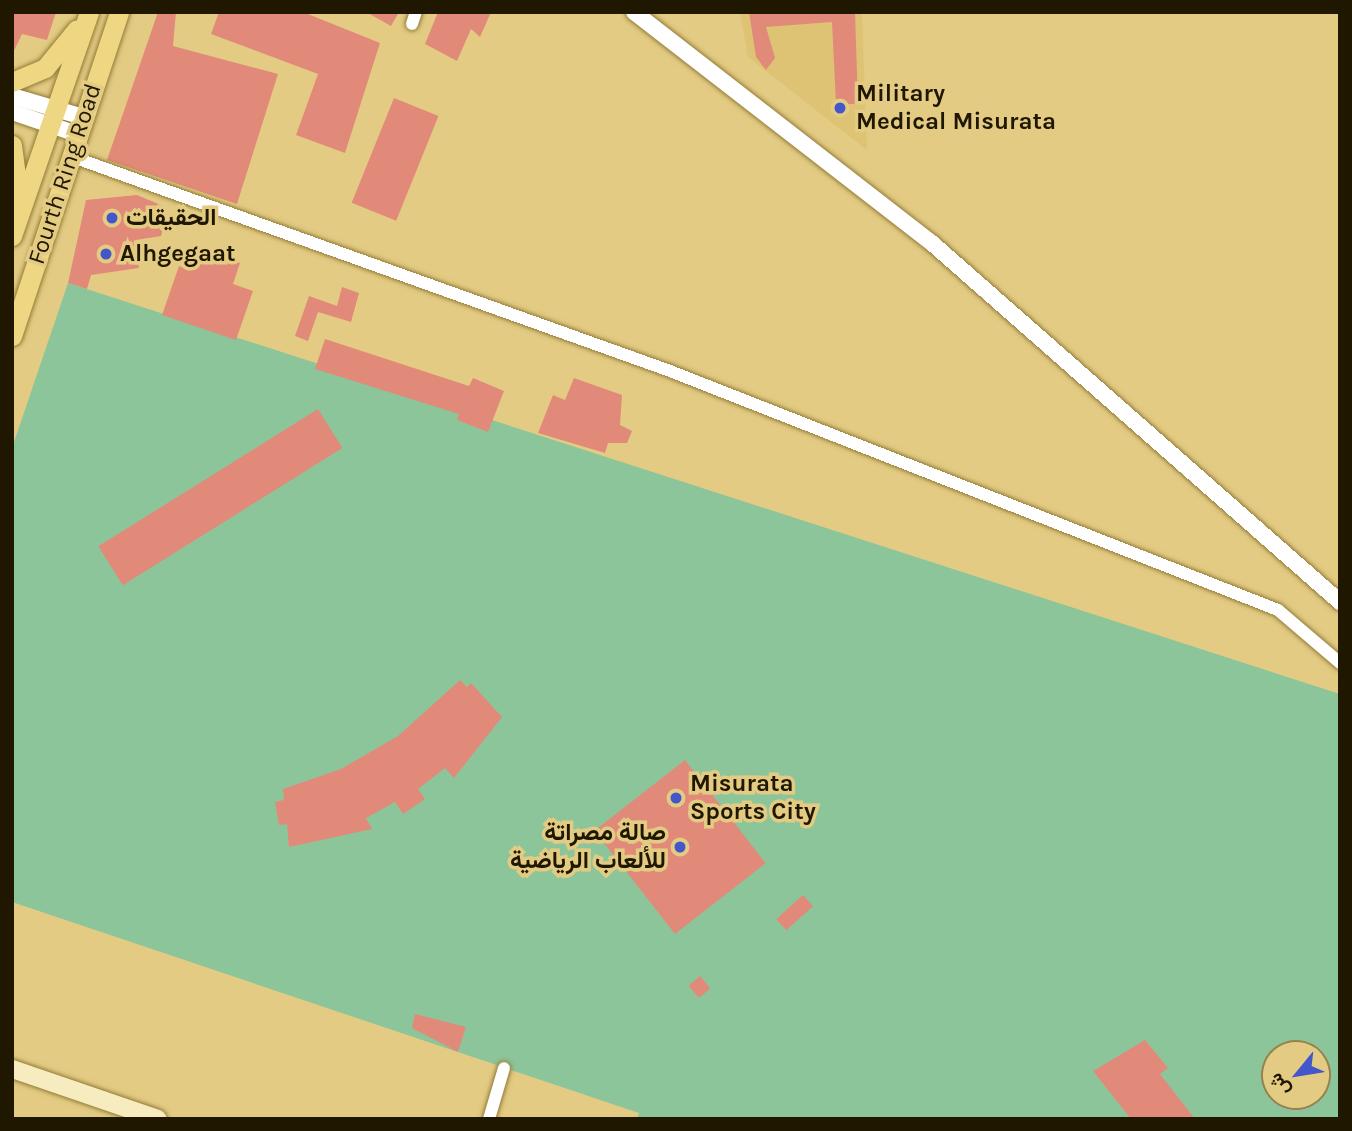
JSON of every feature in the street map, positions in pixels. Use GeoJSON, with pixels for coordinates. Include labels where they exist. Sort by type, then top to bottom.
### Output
{"type":"FeatureCollection","features":[{"type":"Feature","properties":{"kind":"main road"},"geometry":{"type":"LineString","coordinates":[[12,82],[45,68],[87,12]]}},
{"type":"Feature","properties":{"kind":"main road","name":"Fourth Ring Road"},"geometry":{"type":"LineString","coordinates":[[15,227],[87,12]]}},
{"type":"Feature","properties":{"kind":"main road","name":"Fourth Ring Road"},"geometry":{"type":"LineString","coordinates":[[12,336],[119,12]]}},
{"type":"Feature","properties":{"kind":"main road"},"geometry":{"type":"LineString","coordinates":[[12,145],[15,227]]}},
{"type":"Feature","properties":{"kind":"main road"},"geometry":{"type":"LineString","coordinates":[[12,1069],[138,1115],[158,1119]]}},
{"type":"Feature","properties":{"kind":"street"},"geometry":{"type":"LineString","coordinates":[[634,12],[933,244],[1340,602]]}},
{"type":"Feature","properties":{"kind":"street"},"geometry":{"type":"LineString","coordinates":[[12,96],[54,117],[80,126]]}},
{"type":"Feature","properties":{"kind":"street"},"geometry":{"type":"LineString","coordinates":[[12,113],[54,117]]}},
{"type":"Feature","properties":{"kind":"street"},"geometry":{"type":"LineString","coordinates":[[70,156],[670,371],[1278,610],[1340,663]]}},
{"type":"Feature","properties":{"kind":"street"},"geometry":{"type":"LineString","coordinates":[[489,1119],[504,1068]]}},
{"type":"Feature","properties":{"kind":"shaded area","name":"Military Medical Misurata"},"geometry":{"type":"Polygon","coordinates":[[[740,12],[862,12],[867,150],[748,57],[740,12]]]}},
{"type":"Feature","properties":{"kind":"green space","name":"Misurata Sports City"},"geometry":{"type":"Polygon","coordinates":[[[68,283],[1340,694],[1340,1119],[637,1119],[639,1113],[12,902],[12,448],[68,283]]]}},
{"type":"Feature","properties":{"kind":"building"},"geometry":{"type":"Polygon","coordinates":[[[12,12],[56,12],[47,40],[22,34],[12,55],[12,12]]]}},
{"type":"Feature","properties":{"kind":"building"},"geometry":{"type":"Polygon","coordinates":[[[158,12],[176,12],[173,46],[278,74],[237,204],[107,160],[158,12]]]}},
{"type":"Feature","properties":{"kind":"building"},"geometry":{"type":"Polygon","coordinates":[[[219,12],[303,12],[380,43],[345,153],[296,135],[318,74],[211,34],[219,12]]]}},
{"type":"Feature","properties":{"kind":"building"},"geometry":{"type":"Polygon","coordinates":[[[366,12],[399,12],[391,26],[366,12]]]}},
{"type":"Feature","properties":{"kind":"building"},"geometry":{"type":"Polygon","coordinates":[[[438,12],[491,12],[480,37],[471,29],[457,61],[425,44],[438,12]]]}},
{"type":"Feature","properties":{"kind":"building"},"geometry":{"type":"Polygon","coordinates":[[[749,12],[855,12],[858,104],[836,104],[832,22],[766,27],[775,58],[766,70],[756,57],[749,12]]]}},
{"type":"Feature","properties":{"kind":"building"},"geometry":{"type":"Polygon","coordinates":[[[394,98],[439,116],[396,221],[352,203],[394,98]]]}},
{"type":"Feature","properties":{"kind":"building","name":"Alhgegaat"},"geometry":{"type":"Polygon","coordinates":[[[137,195],[161,205],[164,225],[161,236],[136,240],[139,268],[91,275],[87,289],[68,283],[86,200],[137,195]]]}},
{"type":"Feature","properties":{"kind":"building"},"geometry":{"type":"Polygon","coordinates":[[[198,248],[240,263],[233,284],[253,291],[236,340],[162,315],[179,266],[190,270],[198,248]]]}},
{"type":"Feature","properties":{"kind":"building"},"geometry":{"type":"Polygon","coordinates":[[[342,287],[359,293],[351,322],[318,312],[308,341],[295,336],[309,296],[337,306],[342,287]]]}},
{"type":"Feature","properties":{"kind":"building"},"geometry":{"type":"Polygon","coordinates":[[[325,339],[469,386],[473,378],[504,391],[488,432],[457,420],[459,414],[315,369],[325,339]]]}},
{"type":"Feature","properties":{"kind":"building"},"geometry":{"type":"Polygon","coordinates":[[[574,378],[622,395],[620,425],[632,431],[627,443],[608,443],[605,453],[538,433],[553,395],[565,400],[574,378]]]}},
{"type":"Feature","properties":{"kind":"building"},"geometry":{"type":"Polygon","coordinates":[[[318,409],[342,448],[123,585],[98,546],[318,409]]]}},
{"type":"Feature","properties":{"kind":"building"},"geometry":{"type":"Polygon","coordinates":[[[460,680],[467,687],[471,683],[502,717],[454,778],[445,768],[418,789],[425,799],[403,814],[395,802],[366,818],[372,829],[289,847],[287,824],[279,825],[275,802],[284,800],[283,789],[341,769],[398,736],[460,680]]]}},
{"type":"Feature","properties":{"kind":"building","name":"صالة مصراتة للألعاب الرياضية"},"geometry":{"type":"Polygon","coordinates":[[[685,760],[766,863],[675,934],[594,831],[685,760]]]}},
{"type":"Feature","properties":{"kind":"building"},"geometry":{"type":"Polygon","coordinates":[[[803,895],[813,906],[786,930],[776,919],[803,895]]]}},
{"type":"Feature","properties":{"kind":"building"},"geometry":{"type":"Polygon","coordinates":[[[700,976],[710,988],[699,998],[689,986],[700,976]]]}},
{"type":"Feature","properties":{"kind":"building"},"geometry":{"type":"Polygon","coordinates":[[[415,1014],[466,1027],[458,1052],[412,1028],[415,1014]]]}},
{"type":"Feature","properties":{"kind":"building"},"geometry":{"type":"Polygon","coordinates":[[[1145,1040],[1168,1068],[1160,1074],[1195,1119],[1131,1119],[1093,1071],[1145,1040]]]}},
{"type":"Feature","properties":{"kind":"place","name":"Military Medical Misurata"},"geometry":{"type":"Point","coordinates":[840,108]}},
{"type":"Feature","properties":{"kind":"place","name":"الحقيقات"},"geometry":{"type":"Point","coordinates":[112,218]}},
{"type":"Feature","properties":{"kind":"place","name":"Alhgegaat"},"geometry":{"type":"Point","coordinates":[106,254]}},
{"type":"Feature","properties":{"kind":"place","name":"Misurata Sports City"},"geometry":{"type":"Point","coordinates":[676,798]}},
{"type":"Feature","properties":{"kind":"place","name":"صالة مصراتة للألعاب الرياضية"},"geometry":{"type":"Point","coordinates":[680,847]}}]}
